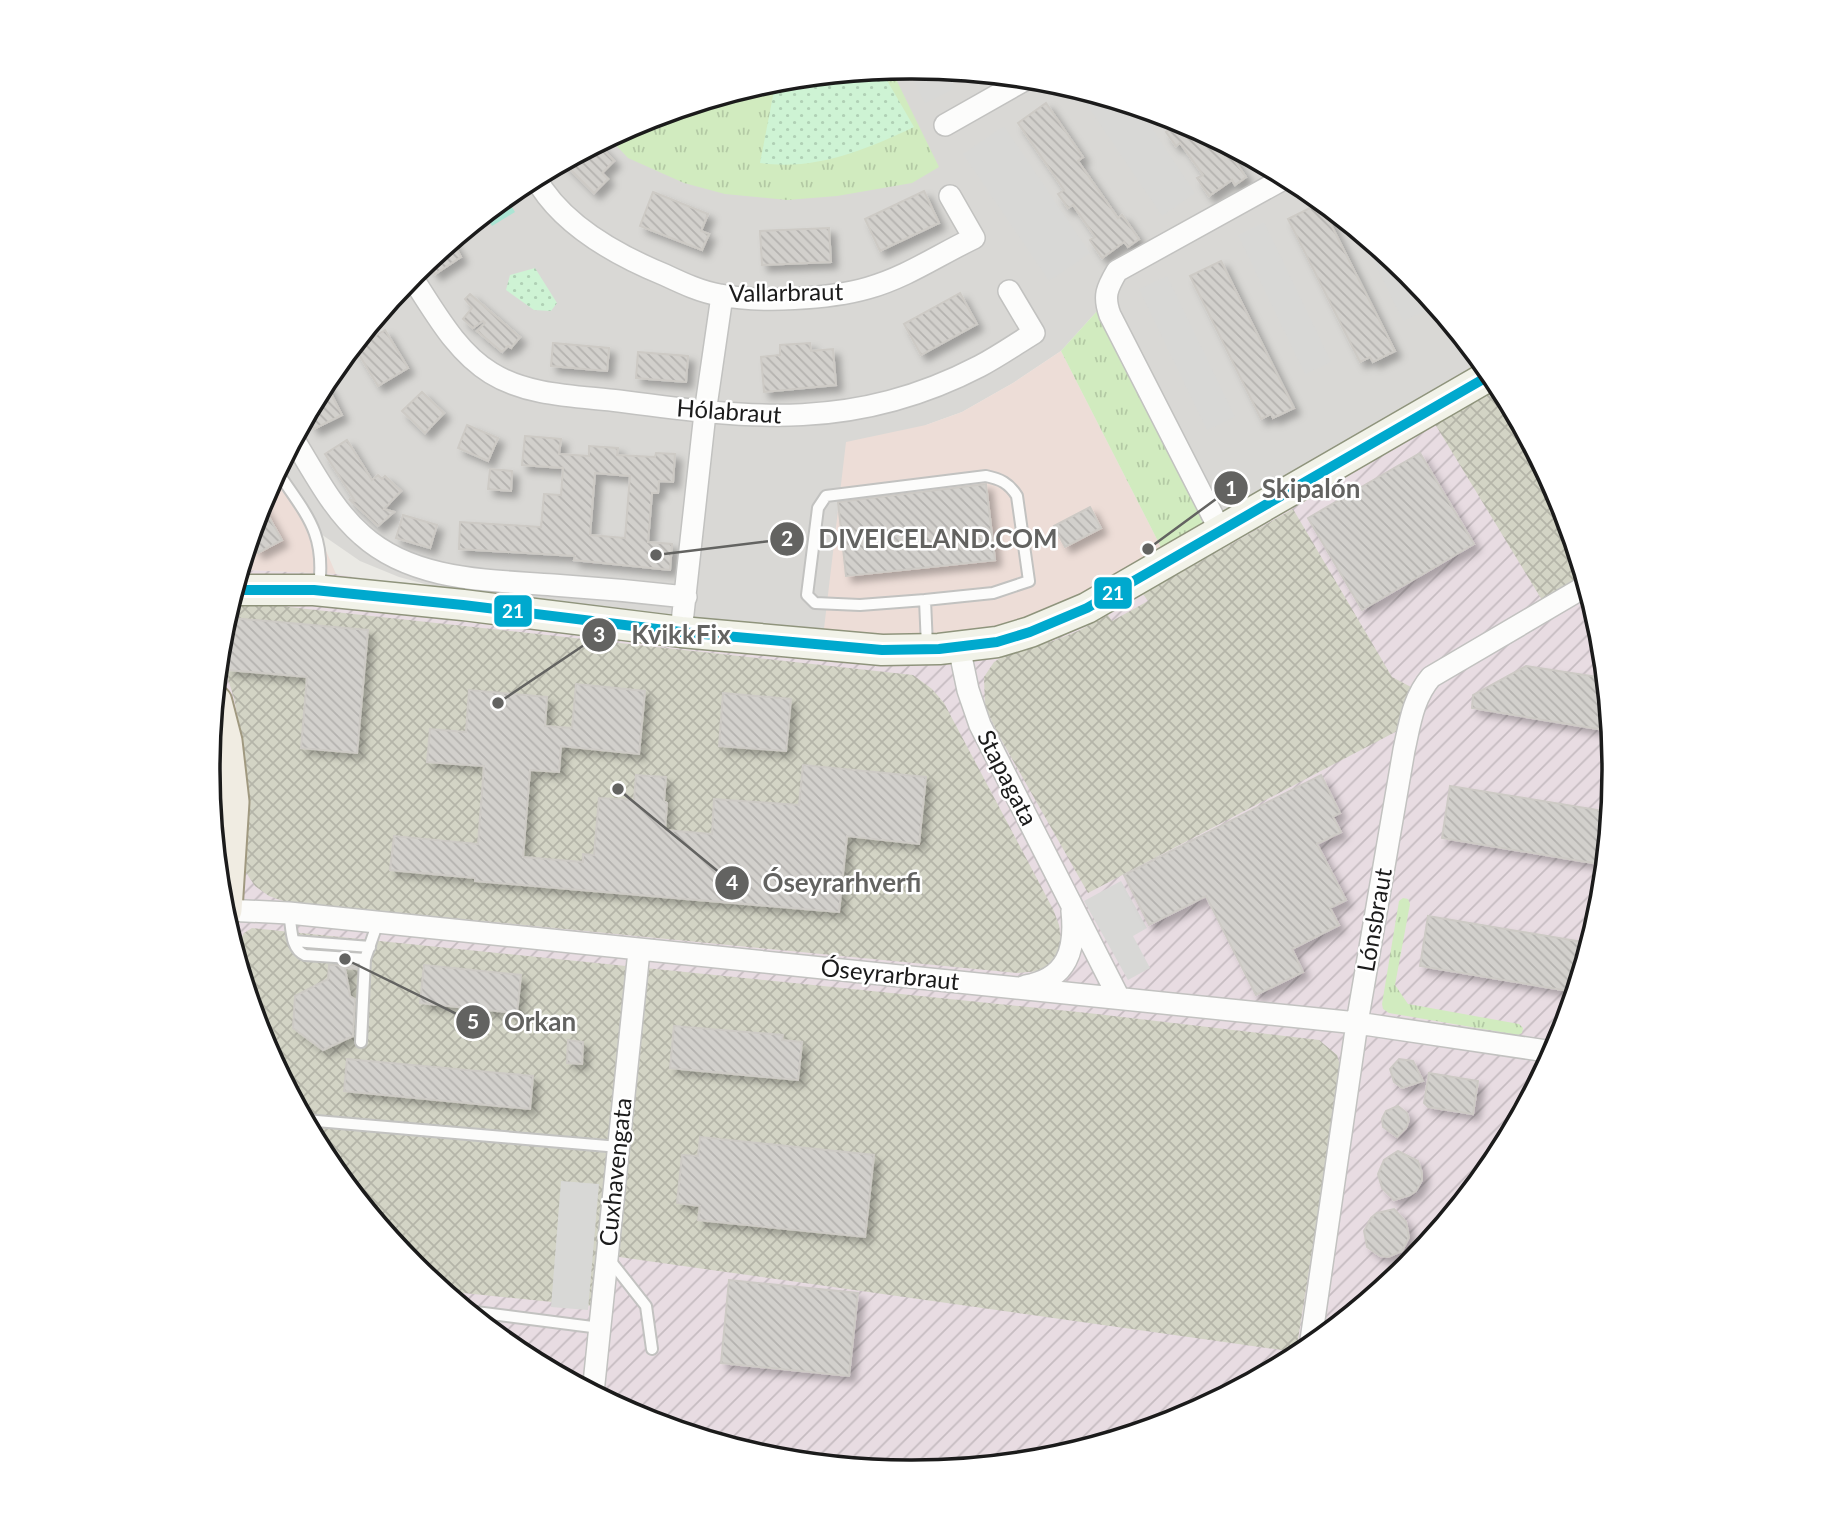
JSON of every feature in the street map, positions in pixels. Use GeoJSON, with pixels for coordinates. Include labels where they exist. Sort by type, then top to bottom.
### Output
{"type":"FeatureCollection","features":[{"type":"Feature","properties":{"kind":"main road"},"geometry":{"type":"LineString","coordinates":[[222,731],[230,766],[232,802],[225,854]]}},
{"type":"Feature","properties":{"kind":"street"},"geometry":{"type":"LineString","coordinates":[[945,125],[1012,87]]}},
{"type":"Feature","properties":{"kind":"street"},"geometry":{"type":"LineString","coordinates":[[1221,532],[1105,302],[1109,285],[1117,271],[1276,183]]}},
{"type":"Feature","properties":{"kind":"street","name":"Vallarbraut"},"geometry":{"type":"LineString","coordinates":[[541,187],[566,215],[606,246],[651,270],[722,296],[793,298],[828,296],[871,287],[914,271],[974,237],[950,196]]}},
{"type":"Feature","properties":{"kind":"street","name":"Hólabraut"},"geometry":{"type":"LineString","coordinates":[[418,286],[465,352],[488,371],[519,388],[705,413],[785,416],[832,414],[878,405],[938,385],[979,367],[1034,332],[1009,291]]}},
{"type":"Feature","properties":{"kind":"street"},"geometry":{"type":"LineString","coordinates":[[681,632],[705,413],[722,296]]}},
{"type":"Feature","properties":{"kind":"street"},"geometry":{"type":"LineString","coordinates":[[244,590],[318,591],[681,632],[869,649],[928,649],[997,642],[1087,608],[1481,380]]}},
{"type":"Feature","properties":{"kind":"street"},"geometry":{"type":"LineString","coordinates":[[299,449],[352,526],[369,541],[411,565],[448,574],[492,580],[686,597]]}},
{"type":"Feature","properties":{"kind":"street","name":"Lónsbraut"},"geometry":{"type":"LineString","coordinates":[[1317,1328],[1357,1023],[1404,750],[1420,690],[1431,677],[1578,591]]}},
{"type":"Feature","properties":{"kind":"street","name":"Stapagata"},"geometry":{"type":"LineString","coordinates":[[959,647],[968,690],[980,725],[1119,998]]}},
{"type":"Feature","properties":{"kind":"street","name":"Stapagata"},"geometry":{"type":"LineString","coordinates":[[1016,988],[1049,978],[1068,957],[1073,941],[1071,903]]}},
{"type":"Feature","properties":{"kind":"street","name":"Óseyrarbraut"},"geometry":{"type":"LineString","coordinates":[[236,913],[289,913],[1357,1023],[1542,1050]]}},
{"type":"Feature","properties":{"kind":"street","name":"Cuxhavengata"},"geometry":{"type":"LineString","coordinates":[[594,1383],[639,951]]}},
{"type":"Feature","properties":{"kind":"lane"},"geometry":{"type":"LineString","coordinates":[[986,476],[1000,479],[1011,487],[1017,496],[1029,581],[993,593],[925,600],[860,605],[815,603],[807,595],[818,508],[826,496],[986,476]]}},
{"type":"Feature","properties":{"kind":"lane"},"geometry":{"type":"LineString","coordinates":[[284,481],[313,526],[320,545],[318,591]]}},
{"type":"Feature","properties":{"kind":"lane"},"geometry":{"type":"LineString","coordinates":[[925,600],[928,649]]}},
{"type":"Feature","properties":{"kind":"lane"},"geometry":{"type":"LineString","coordinates":[[289,913],[297,952],[305,955],[365,959]]}},
{"type":"Feature","properties":{"kind":"lane"},"geometry":{"type":"LineString","coordinates":[[361,1042],[365,959],[378,922]]}},
{"type":"Feature","properties":{"kind":"lane"},"geometry":{"type":"LineString","coordinates":[[294,942],[370,947]]}},
{"type":"Feature","properties":{"kind":"lane"},"geometry":{"type":"LineString","coordinates":[[317,1121],[619,1147]]}},
{"type":"Feature","properties":{"kind":"lane"},"geometry":{"type":"LineString","coordinates":[[607,1256],[646,1306],[652,1349]]}},
{"type":"Feature","properties":{"kind":"lane"},"geometry":{"type":"LineString","coordinates":[[484,1313],[600,1328]]}},
{"type":"Feature","properties":{"kind":"shaded area"},"geometry":{"type":"Polygon","coordinates":[[[911,79],[1001,85],[1090,102],[1175,131],[1256,171],[1332,221],[1399,281],[1430,314],[1479,378],[1222,518],[1099,309],[1061,351],[962,412],[926,425],[823,637],[507,606],[399,577],[360,561],[318,532],[286,475],[291,464],[313,424],[363,349],[423,281],[456,250],[490,221],[527,195],[605,150],[647,131],[732,102],[821,85],[911,79]]]}},
{"type":"Feature","properties":{"kind":"shaded area"},"geometry":{"type":"Polygon","coordinates":[[[913,79],[951,80],[955,88],[925,103],[913,79]]]}},
{"type":"Feature","properties":{"kind":"shaded area"},"geometry":{"type":"Polygon","coordinates":[[[1085,102],[1147,120],[1195,193],[1162,216],[1085,102]]]}},
{"type":"Feature","properties":{"kind":"shaded area"},"geometry":{"type":"Polygon","coordinates":[[[1004,126],[1090,253],[1049,281],[963,154],[1004,126]]]}},
{"type":"Feature","properties":{"kind":"shaded area"},"geometry":{"type":"Polygon","coordinates":[[[1264,222],[1331,362],[1305,374],[1238,235],[1264,222]]]}},
{"type":"Feature","properties":{"kind":"shaded area"},"geometry":{"type":"Polygon","coordinates":[[[1371,255],[1426,310],[1403,321],[1371,255]]]}},
{"type":"Feature","properties":{"kind":"shaded area"},"geometry":{"type":"Polygon","coordinates":[[[1167,276],[1235,417],[1207,430],[1139,289],[1167,276]]]}},
{"type":"Feature","properties":{"kind":"shaded area"},"geometry":{"type":"Polygon","coordinates":[[[1061,351],[1164,553],[1091,594],[989,634],[823,637],[846,442],[926,425],[962,412],[1061,351]]]}},
{"type":"Feature","properties":{"kind":"shaded area"},"geometry":{"type":"Polygon","coordinates":[[[1479,378],[1531,464],[1565,547],[1578,591],[1596,679],[1602,770],[1596,860],[1578,948],[1565,992],[1531,1075],[1509,1115],[1459,1190],[1399,1258],[1366,1289],[1332,1318],[1256,1368],[1217,1389],[1133,1424],[1046,1447],[1001,1454],[956,1459],[866,1459],[776,1447],[732,1437],[689,1424],[605,1389],[527,1344],[490,1318],[423,1258],[363,1190],[313,1115],[291,1075],[257,992],[244,948],[226,860],[220,770],[226,679],[250,570],[336,574],[507,606],[823,637],[989,634],[1037,620],[1479,378]]]}},
{"type":"Feature","properties":{"kind":"shaded area"},"geometry":{"type":"Polygon","coordinates":[[[1489,392],[1531,464],[1565,547],[1575,581],[1542,600],[1435,424],[1489,392]]]}},
{"type":"Feature","properties":{"kind":"shaded area"},"geometry":{"type":"Polygon","coordinates":[[[286,475],[318,532],[336,574],[250,570],[286,475]]]}},
{"type":"Feature","properties":{"kind":"shaded area"},"geometry":{"type":"Polygon","coordinates":[[[1293,509],[1392,677],[1411,687],[1401,729],[1088,893],[985,707],[984,677],[994,662],[1005,655],[1056,640],[1108,615],[1112,621],[1148,601],[1143,594],[1293,509]]]}},
{"type":"Feature","properties":{"kind":"shaded area"},"geometry":{"type":"Polygon","coordinates":[[[243,602],[913,675],[932,689],[944,703],[1053,909],[1059,925],[1059,952],[1050,965],[1041,971],[1017,973],[286,902],[269,896],[255,886],[245,871],[245,772],[241,733],[227,675],[243,602]]]}},
{"type":"Feature","properties":{"kind":"shaded area"},"geometry":{"type":"Polygon","coordinates":[[[1121,881],[1147,928],[1133,936],[1150,968],[1128,980],[1084,901],[1121,881]]]}},
{"type":"Feature","properties":{"kind":"shaded area"},"geometry":{"type":"Polygon","coordinates":[[[252,928],[1088,1013],[1319,1040],[1337,1055],[1341,1069],[1298,1342],[1285,1350],[619,1257],[612,1308],[460,1293],[392,1225],[363,1190],[313,1115],[291,1075],[257,992],[242,938],[252,928]]]}},
{"type":"Feature","properties":{"kind":"shaded area"},"geometry":{"type":"Polygon","coordinates":[[[561,1181],[599,1184],[588,1310],[551,1307],[561,1181]]]}},
{"type":"Feature","properties":{"kind":"green space"},"geometry":{"type":"Polygon","coordinates":[[[896,79],[939,167],[912,183],[837,196],[787,200],[725,194],[684,183],[628,158],[616,145],[689,115],[732,102],[821,85],[896,79]]]}},
{"type":"Feature","properties":{"kind":"green space"},"geometry":{"type":"Polygon","coordinates":[[[887,80],[914,127],[839,157],[800,164],[760,163],[774,93],[887,80]]]}},
{"type":"Feature","properties":{"kind":"green space"},"geometry":{"type":"Polygon","coordinates":[[[511,206],[515,212],[492,226],[489,222],[511,206]]]}},
{"type":"Feature","properties":{"kind":"green space"},"geometry":{"type":"Polygon","coordinates":[[[535,268],[557,303],[551,311],[534,310],[506,290],[510,275],[535,268]]]}},
{"type":"Feature","properties":{"kind":"green space"},"geometry":{"type":"Polygon","coordinates":[[[1099,309],[1222,518],[1164,553],[1061,351],[1099,309]]]}},
{"type":"Feature","properties":{"kind":"green space"},"geometry":{"type":"Polygon","coordinates":[[[1408,899],[1410,904],[1395,985],[1408,1004],[1519,1024],[1523,1028],[1522,1033],[1518,1035],[1389,1013],[1383,1009],[1399,901],[1408,899]]]}},
{"type":"Feature","properties":{"kind":"building"},"geometry":{"type":"Polygon","coordinates":[[[1046,103],[1083,157],[1078,161],[1118,218],[1122,215],[1139,239],[1128,247],[1124,242],[1102,258],[1090,240],[1095,237],[1073,205],[1068,208],[1058,194],[1064,190],[1018,123],[1046,103]]]}},
{"type":"Feature","properties":{"kind":"building"},"geometry":{"type":"Polygon","coordinates":[[[1170,129],[1175,131],[1233,159],[1246,177],[1235,185],[1232,180],[1209,196],[1197,178],[1203,175],[1180,143],[1176,146],[1166,132],[1170,129]]]}},
{"type":"Feature","properties":{"kind":"building"},"geometry":{"type":"Polygon","coordinates":[[[604,150],[614,161],[602,173],[608,179],[594,193],[570,169],[604,150]]]}},
{"type":"Feature","properties":{"kind":"building"},"geometry":{"type":"Polygon","coordinates":[[[924,191],[939,223],[880,251],[865,219],[924,191]]]}},
{"type":"Feature","properties":{"kind":"building"},"geometry":{"type":"Polygon","coordinates":[[[653,192],[708,214],[701,231],[709,234],[702,250],[640,226],[653,192]]]}},
{"type":"Feature","properties":{"kind":"building"},"geometry":{"type":"Polygon","coordinates":[[[1312,207],[1328,218],[1395,351],[1373,362],[1370,357],[1360,362],[1288,219],[1312,207]]]}},
{"type":"Feature","properties":{"kind":"building"},"geometry":{"type":"Polygon","coordinates":[[[829,228],[831,262],[762,265],[760,231],[829,228]]]}},
{"type":"Feature","properties":{"kind":"building"},"geometry":{"type":"Polygon","coordinates":[[[457,249],[461,257],[435,274],[433,271],[457,249]]]}},
{"type":"Feature","properties":{"kind":"building"},"geometry":{"type":"Polygon","coordinates":[[[1221,261],[1294,408],[1273,418],[1271,414],[1261,419],[1190,276],[1221,261]]]}},
{"type":"Feature","properties":{"kind":"building"},"geometry":{"type":"Polygon","coordinates":[[[960,293],[977,324],[921,355],[904,324],[960,293]]]}},
{"type":"Feature","properties":{"kind":"building"},"geometry":{"type":"Polygon","coordinates":[[[470,294],[520,337],[511,348],[508,346],[502,352],[477,331],[485,323],[483,321],[473,328],[463,319],[472,308],[465,299],[470,294]]]}},
{"type":"Feature","properties":{"kind":"building"},"geometry":{"type":"Polygon","coordinates":[[[385,330],[408,368],[378,386],[359,355],[373,337],[385,330]]]}},
{"type":"Feature","properties":{"kind":"building"},"geometry":{"type":"Polygon","coordinates":[[[553,343],[609,348],[607,371],[551,366],[553,343]]]}},
{"type":"Feature","properties":{"kind":"building"},"geometry":{"type":"Polygon","coordinates":[[[810,343],[811,351],[833,349],[836,385],[764,392],[761,357],[780,355],[780,345],[810,343]]]}},
{"type":"Feature","properties":{"kind":"building"},"geometry":{"type":"Polygon","coordinates":[[[638,352],[688,356],[686,382],[636,378],[638,352]]]}},
{"type":"Feature","properties":{"kind":"building"},"geometry":{"type":"Polygon","coordinates":[[[422,392],[444,413],[425,433],[402,411],[422,392]]]}},
{"type":"Feature","properties":{"kind":"building"},"geometry":{"type":"Polygon","coordinates":[[[332,395],[342,415],[314,429],[312,425],[332,395]]]}},
{"type":"Feature","properties":{"kind":"building"},"geometry":{"type":"Polygon","coordinates":[[[467,425],[498,438],[488,461],[458,448],[467,425]]]}},
{"type":"Feature","properties":{"kind":"building"},"geometry":{"type":"Polygon","coordinates":[[[525,436],[561,439],[559,454],[589,456],[589,446],[618,448],[617,455],[655,457],[656,453],[675,454],[673,482],[659,481],[658,493],[652,493],[648,542],[672,544],[670,570],[574,560],[575,556],[459,549],[460,522],[541,527],[544,494],[561,495],[563,468],[522,465],[525,436]],[[595,473],[590,535],[625,538],[630,476],[595,473]]]}},
{"type":"Feature","properties":{"kind":"building"},"geometry":{"type":"Polygon","coordinates":[[[347,440],[372,480],[378,475],[382,479],[385,476],[401,491],[384,509],[394,512],[378,526],[349,499],[355,501],[325,454],[347,440]]]}},
{"type":"Feature","properties":{"kind":"building"},"geometry":{"type":"Polygon","coordinates":[[[1420,453],[1474,544],[1362,610],[1308,518],[1420,453]]]}},
{"type":"Feature","properties":{"kind":"building"},"geometry":{"type":"Polygon","coordinates":[[[490,469],[512,471],[511,491],[488,489],[490,469]]]}},
{"type":"Feature","properties":{"kind":"building"},"geometry":{"type":"Polygon","coordinates":[[[986,484],[995,560],[846,576],[838,502],[986,484]]]}},
{"type":"Feature","properties":{"kind":"building"},"geometry":{"type":"Polygon","coordinates":[[[1090,507],[1101,528],[1065,547],[1054,526],[1090,507]]]}},
{"type":"Feature","properties":{"kind":"building"},"geometry":{"type":"Polygon","coordinates":[[[403,515],[437,525],[430,548],[396,538],[403,515]]]}},
{"type":"Feature","properties":{"kind":"building"},"geometry":{"type":"Polygon","coordinates":[[[269,516],[282,540],[258,553],[256,550],[269,516]]]}},
{"type":"Feature","properties":{"kind":"building"},"geometry":{"type":"Polygon","coordinates":[[[238,619],[368,630],[357,753],[301,748],[307,677],[228,670],[238,619]]]}},
{"type":"Feature","properties":{"kind":"building"},"geometry":{"type":"Polygon","coordinates":[[[1526,666],[1596,677],[1600,729],[1472,708],[1473,695],[1526,666]]]}},
{"type":"Feature","properties":{"kind":"building"},"geometry":{"type":"Polygon","coordinates":[[[576,684],[645,691],[639,754],[561,746],[559,772],[530,770],[523,857],[583,862],[583,854],[594,855],[599,798],[634,800],[636,775],[666,777],[665,830],[712,834],[714,799],[799,805],[803,765],[926,777],[919,844],[847,836],[839,912],[475,881],[475,878],[390,870],[394,836],[478,844],[484,766],[427,762],[430,729],[466,732],[469,690],[547,697],[545,726],[572,728],[576,684]]]}},
{"type":"Feature","properties":{"kind":"building"},"geometry":{"type":"Polygon","coordinates":[[[723,693],[791,699],[786,751],[719,746],[723,693]]]}},
{"type":"Feature","properties":{"kind":"building"},"geometry":{"type":"Polygon","coordinates":[[[1321,775],[1340,813],[1333,817],[1341,832],[1317,844],[1346,900],[1330,908],[1339,925],[1292,949],[1303,972],[1256,995],[1206,896],[1149,925],[1124,875],[1321,775]]]}},
{"type":"Feature","properties":{"kind":"building"},"geometry":{"type":"Polygon","coordinates":[[[1450,786],[1600,810],[1595,863],[1442,838],[1450,786]]]}},
{"type":"Feature","properties":{"kind":"building"},"geometry":{"type":"Polygon","coordinates":[[[1428,916],[1579,941],[1565,990],[1420,966],[1428,916]]]}},
{"type":"Feature","properties":{"kind":"building"},"geometry":{"type":"Polygon","coordinates":[[[329,965],[357,966],[357,969],[345,968],[350,996],[355,999],[353,1036],[323,1050],[293,1028],[295,996],[328,979],[329,965]]]}},
{"type":"Feature","properties":{"kind":"building"},"geometry":{"type":"Polygon","coordinates":[[[424,965],[521,975],[517,1013],[420,1003],[424,965]]]}},
{"type":"Feature","properties":{"kind":"building"},"geometry":{"type":"Polygon","coordinates":[[[674,1026],[783,1035],[782,1040],[802,1042],[798,1080],[670,1068],[674,1026]]]}},
{"type":"Feature","properties":{"kind":"building"},"geometry":{"type":"Polygon","coordinates":[[[568,1040],[583,1042],[582,1064],[567,1063],[568,1040]]]}},
{"type":"Feature","properties":{"kind":"building"},"geometry":{"type":"Polygon","coordinates":[[[347,1059],[533,1076],[530,1109],[344,1091],[347,1059]]]}},
{"type":"Feature","properties":{"kind":"building"},"geometry":{"type":"Polygon","coordinates":[[[1399,1059],[1413,1061],[1423,1081],[1402,1088],[1394,1082],[1390,1069],[1399,1059]]]}},
{"type":"Feature","properties":{"kind":"building"},"geometry":{"type":"Polygon","coordinates":[[[1429,1073],[1478,1081],[1473,1114],[1428,1107],[1424,1103],[1429,1073]]]}},
{"type":"Feature","properties":{"kind":"building"},"geometry":{"type":"Polygon","coordinates":[[[1398,1106],[1407,1113],[1409,1120],[1406,1128],[1397,1137],[1383,1127],[1382,1119],[1386,1111],[1398,1106]]]}},
{"type":"Feature","properties":{"kind":"building"},"geometry":{"type":"Polygon","coordinates":[[[700,1137],[874,1155],[865,1237],[698,1220],[700,1206],[677,1203],[682,1155],[698,1156],[700,1137]]]}},
{"type":"Feature","properties":{"kind":"building"},"geometry":{"type":"Polygon","coordinates":[[[1398,1151],[1418,1161],[1422,1180],[1416,1191],[1394,1200],[1382,1188],[1378,1174],[1384,1160],[1398,1151]]]}},
{"type":"Feature","properties":{"kind":"building"},"geometry":{"type":"Polygon","coordinates":[[[1394,1209],[1406,1222],[1409,1237],[1402,1251],[1388,1257],[1380,1256],[1367,1247],[1364,1231],[1377,1213],[1394,1209]]]}},
{"type":"Feature","properties":{"kind":"building"},"geometry":{"type":"Polygon","coordinates":[[[729,1280],[858,1293],[849,1376],[721,1363],[729,1280]]]}},
{"type":"Feature","properties":{"kind":"transit line","name":"21"},"geometry":{"type":"LineString","coordinates":[[244,590],[314,590],[681,632],[882,650],[939,649],[997,642],[1030,632],[1087,608],[1481,380]]}},
{"type":"Feature","properties":{"kind":"place","name":"Skipalón"},"geometry":{"type":"Point","coordinates":[1148,549]}},
{"type":"Feature","properties":{"kind":"place","name":"DIVEICELAND.COM"},"geometry":{"type":"Point","coordinates":[656,555]}},
{"type":"Feature","properties":{"kind":"place","name":"KvikkFix"},"geometry":{"type":"Point","coordinates":[498,703]}},
{"type":"Feature","properties":{"kind":"place","name":"Óseyrarhverfi"},"geometry":{"type":"Point","coordinates":[618,789]}},
{"type":"Feature","properties":{"kind":"place","name":"Orkan"},"geometry":{"type":"Point","coordinates":[345,959]}}]}
